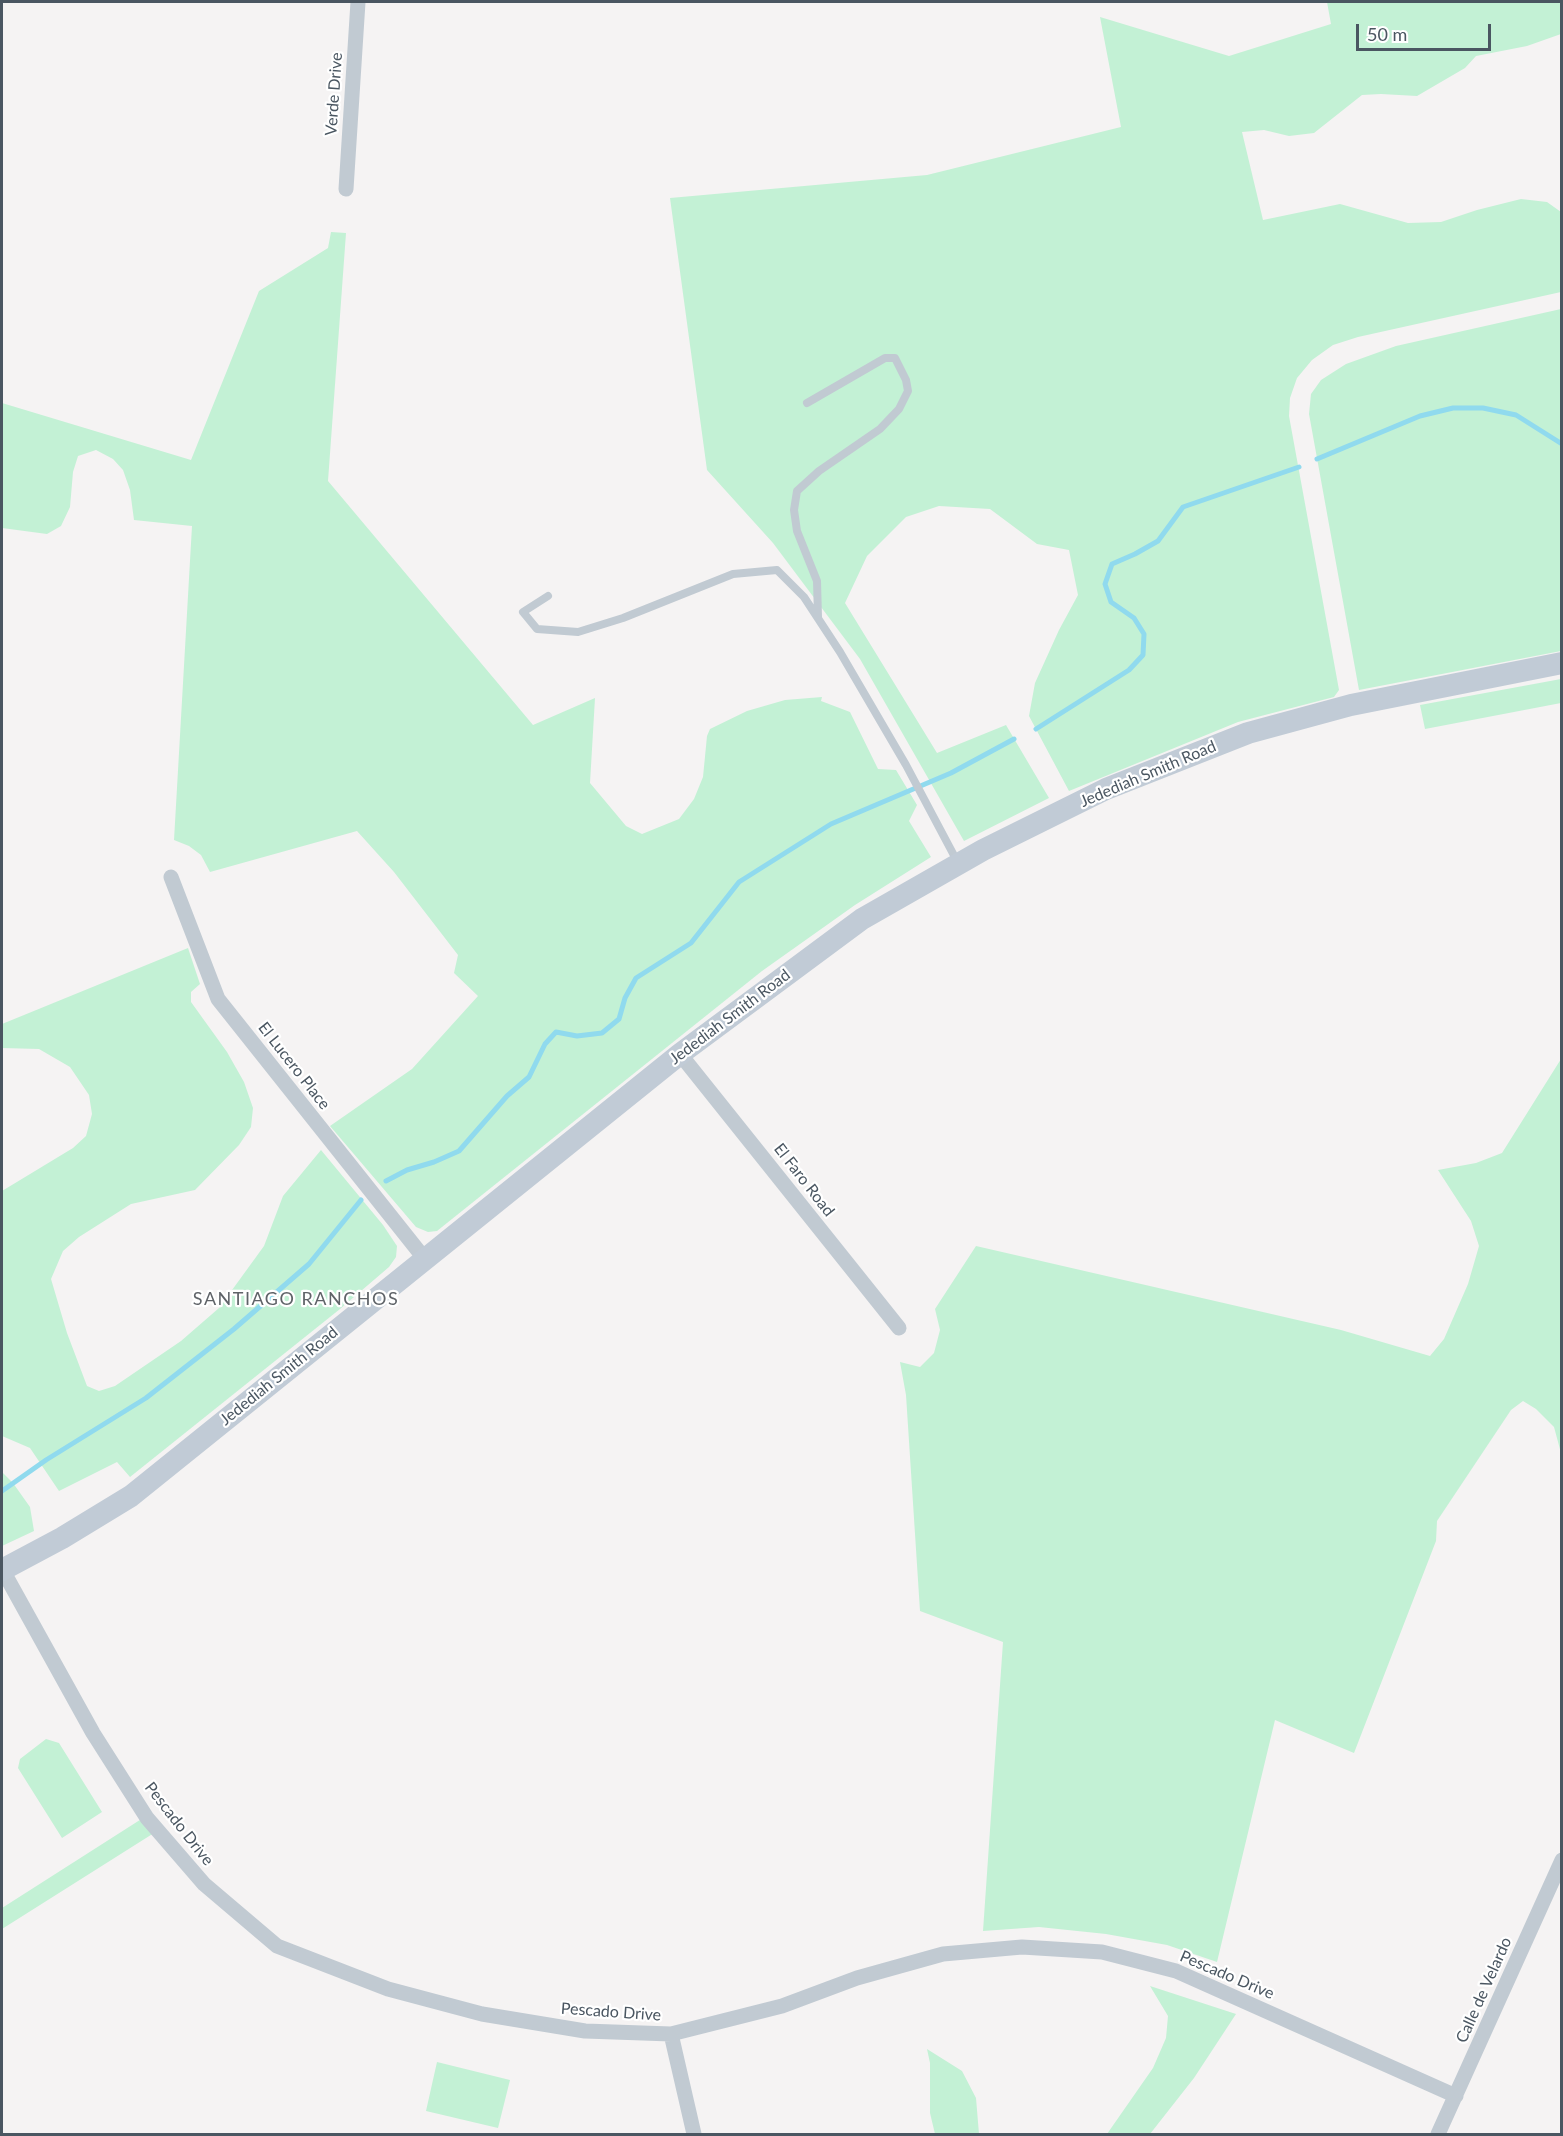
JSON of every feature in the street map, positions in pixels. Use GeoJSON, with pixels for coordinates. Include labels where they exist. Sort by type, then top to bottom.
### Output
{"type":"FeatureCollection","features":[{"type":"Feature","properties":{"kind":"street","name":"Verde Drive"},"geometry":{"type":"LineString","coordinates":[[346,189],[358,2]]}},
{"type":"Feature","properties":{"kind":"street","name":"Jedediah Smith Road"},"geometry":{"type":"LineString","coordinates":[[2,1570],[62,1538],[131,1496],[680,1054],[862,919],[958,864],[1106,789],[1248,733],[1351,705],[1562,663]]}},
{"type":"Feature","properties":{"kind":"street","name":"El Lucero Place"},"geometry":{"type":"LineString","coordinates":[[171,877],[218,999],[424,1258]]}},
{"type":"Feature","properties":{"kind":"street","name":"El Faro Road"},"geometry":{"type":"LineString","coordinates":[[680,1054],[899,1328]]}},
{"type":"Feature","properties":{"kind":"street","name":"Pescado Drive"},"geometry":{"type":"LineString","coordinates":[[2,1570],[93,1733],[147,1818],[204,1884],[277,1946],[388,1989],[482,2014],[585,2031],[671,2034],[783,2006],[857,1978],[943,1954],[1022,1947],[1102,1952],[1176,1971],[1456,2096]]}},
{"type":"Feature","properties":{"kind":"street","name":"Calle de Velardo"},"geometry":{"type":"LineString","coordinates":[[1438,2134],[1562,1860]]}},
{"type":"Feature","properties":{"kind":"street"},"geometry":{"type":"LineString","coordinates":[[671,2034],[694,2134]]}},
{"type":"Feature","properties":{"kind":"lane"},"geometry":{"type":"LineString","coordinates":[[807,403],[885,358],[895,358],[906,380],[908,391],[898,409],[880,429],[819,471],[797,491],[794,510],[796,531],[817,580],[818,618]]}},
{"type":"Feature","properties":{"kind":"lane"},"geometry":{"type":"LineString","coordinates":[[548,596],[523,612],[537,629],[578,632],[623,618],[733,574],[777,570],[804,597],[840,651],[906,765],[958,864]]}},
{"type":"Feature","properties":{"kind":"green space"},"geometry":{"type":"Polygon","coordinates":[[[1327,2],[1561,2],[1561,34],[1527,46],[1476,56],[1465,68],[1417,96],[1362,95],[1314,133],[1289,136],[1264,130],[1242,132],[1263,220],[1340,204],[1408,223],[1441,222],[1521,199],[1547,202],[1561,212],[1561,292],[1358,337],[1333,345],[1312,360],[1297,378],[1290,398],[1289,416],[1339,690],[1334,697],[1238,722],[1069,791],[1029,716],[1035,683],[1078,595],[1069,550],[1037,544],[990,509],[939,506],[906,517],[867,556],[845,603],[937,753],[1006,725],[1049,798],[964,841],[860,659],[773,543],[707,470],[670,198],[927,175],[1121,127],[1100,17],[1229,56],[1331,24],[1327,2]]]}},
{"type":"Feature","properties":{"kind":"green space"},"geometry":{"type":"Polygon","coordinates":[[[331,232],[346,233],[328,481],[533,725],[595,698],[590,783],[626,826],[642,834],[679,819],[694,799],[703,777],[707,736],[710,729],[747,711],[785,700],[822,697],[821,701],[850,712],[878,769],[896,770],[917,805],[909,821],[931,857],[855,905],[762,971],[437,1231],[428,1232],[416,1227],[330,1126],[412,1069],[478,996],[454,973],[458,955],[394,872],[357,831],[210,872],[201,855],[189,846],[174,840],[192,526],[134,520],[130,490],[123,470],[113,459],[96,450],[78,456],[73,472],[70,507],[61,526],[47,534],[2,528],[2,403],[191,460],[259,291],[328,248],[331,232]]]}},
{"type":"Feature","properties":{"kind":"green space"},"geometry":{"type":"Polygon","coordinates":[[[1561,309],[1561,651],[1359,690],[1309,414],[1311,394],[1321,380],[1346,364],[1396,346],[1561,309]]]}},
{"type":"Feature","properties":{"kind":"green space"},"geometry":{"type":"Polygon","coordinates":[[[1561,679],[1561,703],[1425,729],[1420,705],[1561,679]]]}},
{"type":"Feature","properties":{"kind":"green space"},"geometry":{"type":"Polygon","coordinates":[[[188,948],[200,984],[191,992],[191,1002],[227,1052],[244,1082],[253,1108],[251,1127],[239,1145],[195,1190],[131,1204],[79,1237],[63,1251],[51,1279],[67,1333],[87,1386],[99,1391],[115,1386],[181,1341],[219,1308],[264,1246],[283,1196],[321,1150],[383,1225],[397,1246],[396,1257],[389,1267],[340,1309],[130,1477],[117,1462],[59,1491],[30,1448],[2,1436],[2,1191],[73,1148],[86,1136],[92,1114],[89,1095],[70,1067],[39,1049],[2,1048],[2,1024],[188,948]]]}},
{"type":"Feature","properties":{"kind":"green space"},"geometry":{"type":"Polygon","coordinates":[[[1561,1059],[1561,1453],[1554,1427],[1536,1409],[1523,1401],[1511,1410],[1437,1521],[1436,1541],[1354,1753],[1275,1720],[1217,1962],[1167,1945],[1106,1934],[1039,1927],[983,1931],[1003,1642],[920,1611],[906,1395],[900,1362],[920,1367],[934,1353],[940,1330],[935,1309],[976,1246],[1341,1330],[1430,1356],[1444,1339],[1468,1284],[1479,1246],[1471,1221],[1438,1170],[1476,1163],[1502,1153],[1561,1059]]]}},
{"type":"Feature","properties":{"kind":"green space"},"geometry":{"type":"Polygon","coordinates":[[[2,1472],[30,1507],[34,1531],[2,1546],[2,1472]]]}},
{"type":"Feature","properties":{"kind":"green space"},"geometry":{"type":"Polygon","coordinates":[[[46,1739],[59,1743],[102,1812],[62,1838],[18,1768],[20,1759],[46,1739]]]}},
{"type":"Feature","properties":{"kind":"green space"},"geometry":{"type":"Polygon","coordinates":[[[143,1818],[154,1833],[2,1929],[2,1908],[143,1818]]]}},
{"type":"Feature","properties":{"kind":"green space"},"geometry":{"type":"Polygon","coordinates":[[[1150,1986],[1236,2014],[1194,2078],[1150,2134],[1107,2134],[1153,2068],[1166,2038],[1168,2016],[1150,1986]]]}},
{"type":"Feature","properties":{"kind":"green space"},"geometry":{"type":"Polygon","coordinates":[[[927,2049],[962,2071],[976,2098],[979,2134],[935,2134],[930,2113],[930,2063],[927,2049]]]}},
{"type":"Feature","properties":{"kind":"green space"},"geometry":{"type":"Polygon","coordinates":[[[437,2062],[510,2080],[498,2128],[426,2111],[437,2062]]]}},
{"type":"Feature","properties":{"kind":"waterway"},"geometry":{"type":"LineString","coordinates":[[1317,459],[1420,416],[1453,408],[1483,408],[1516,415],[1562,444]]}},
{"type":"Feature","properties":{"kind":"waterway"},"geometry":{"type":"LineString","coordinates":[[1036,729],[1129,670],[1143,655],[1144,634],[1134,618],[1111,602],[1105,584],[1112,564],[1158,541],[1183,507],[1299,467]]}},
{"type":"Feature","properties":{"kind":"waterway"},"geometry":{"type":"LineString","coordinates":[[386,1181],[407,1170],[459,1151],[507,1096],[529,1077],[545,1044],[556,1032],[577,1036],[602,1033],[619,1019],[625,998],[636,978],[691,943],[739,882],[831,824],[951,773],[1014,739]]}},
{"type":"Feature","properties":{"kind":"waterway"},"geometry":{"type":"LineString","coordinates":[[2,1491],[46,1460],[146,1398],[234,1329],[309,1264],[361,1200]]}},
{"type":"Feature","properties":{"kind":"district","name":"SANTIAGO RANCHOS"},"geometry":{"type":"Point","coordinates":[296,1299]}}]}
